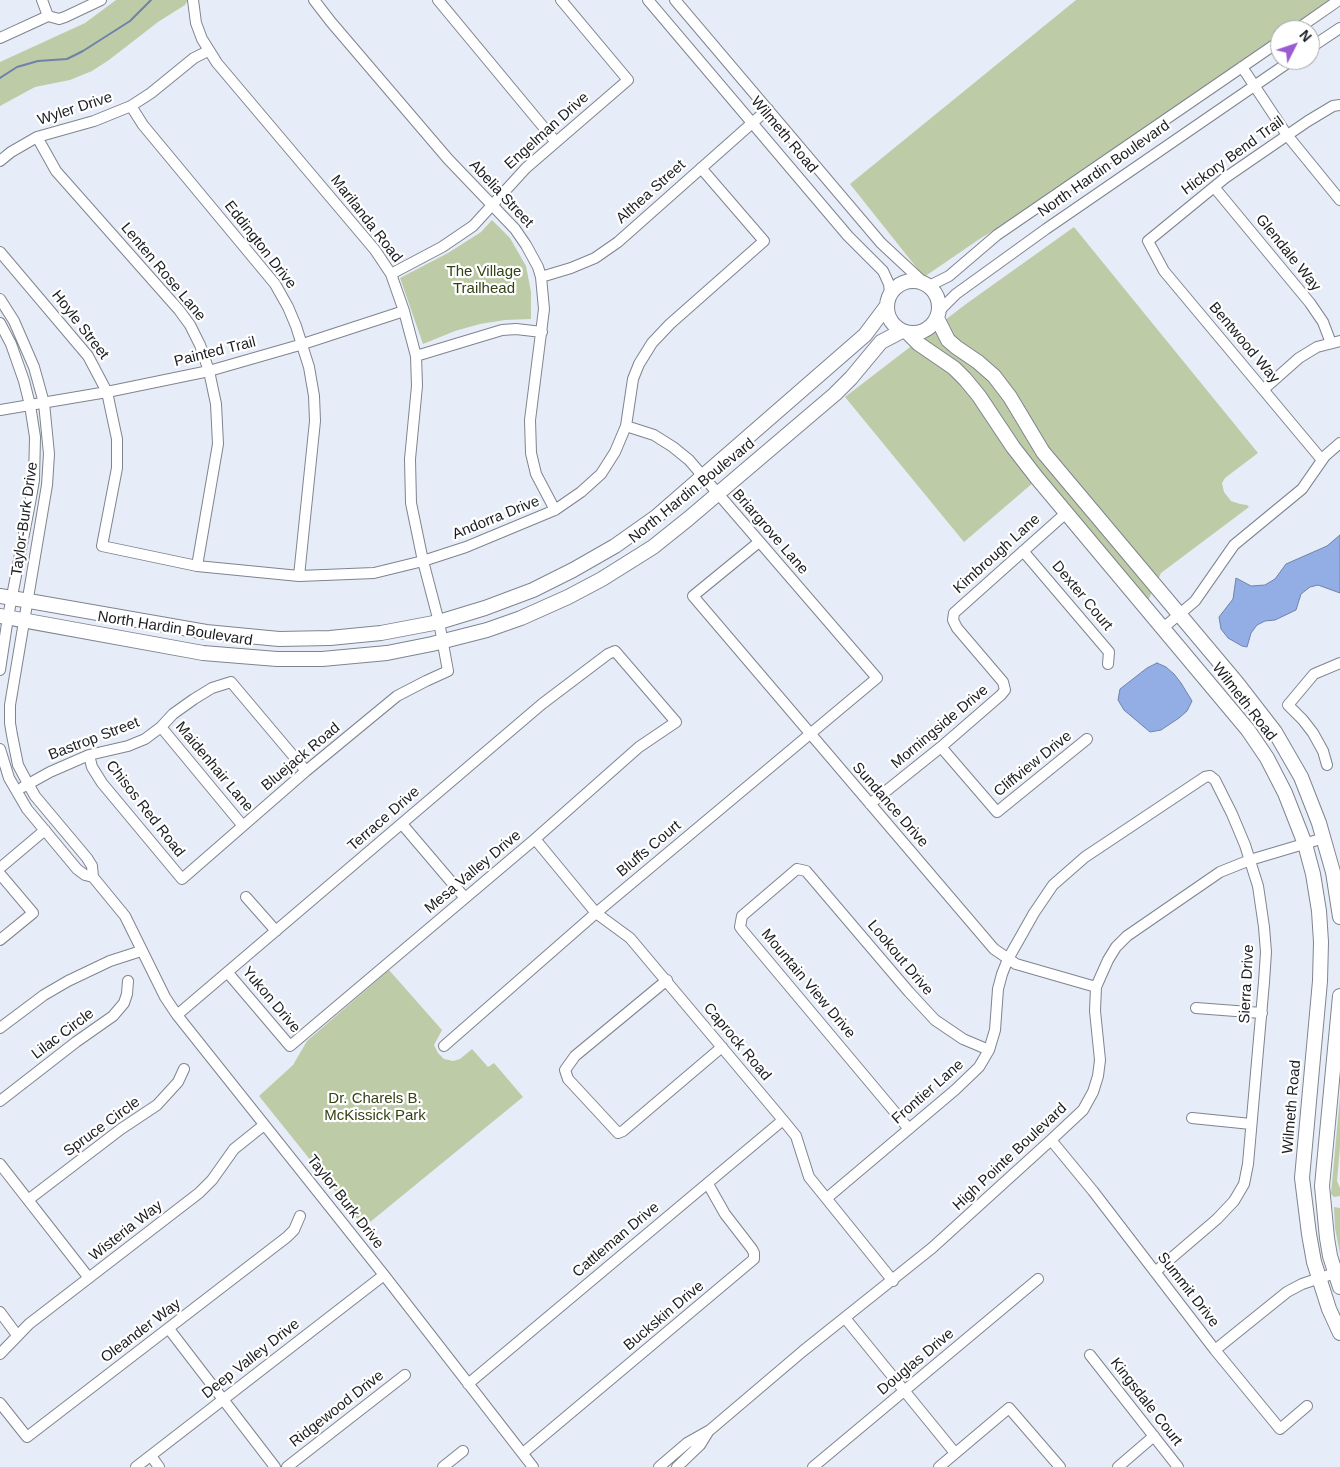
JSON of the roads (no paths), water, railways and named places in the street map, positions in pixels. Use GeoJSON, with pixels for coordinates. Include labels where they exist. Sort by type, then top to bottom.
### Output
{"type":"FeatureCollection","features":[{"type":"Feature","properties":{"kind":"main road"},"geometry":{"type":"LineString","coordinates":[[916,280],[926,284],[937,296],[938,314],[926,330],[916,333],[905,332],[892,322],[888,300],[895,287],[905,282],[916,280]]}},
{"type":"Feature","properties":{"kind":"main road","name":"North Hardin Boulevard"},"geometry":{"type":"LineString","coordinates":[[6,597],[206,632],[296,639],[381,633],[439,622],[511,599],[573,570],[645,526],[704,478],[865,335],[888,300]]}},
{"type":"Feature","properties":{"kind":"main road","name":"Wilmeth Road"},"geometry":{"type":"LineString","coordinates":[[938,314],[948,340],[994,376],[1010,397],[1043,452],[1237,683],[1275,732],[1301,777],[1315,811],[1337,890],[1340,917]]}},
{"type":"Feature","properties":{"kind":"main road","name":"Wilmeth Road"},"geometry":{"type":"LineString","coordinates":[[905,332],[954,368],[965,379],[1028,467],[1237,716],[1258,745],[1285,793],[1305,844],[1316,892],[1321,942],[1320,981],[1302,1178],[1309,1234],[1318,1278],[1340,1333]]}},
{"type":"Feature","properties":{"kind":"main road","name":"North Hardin Boulevard"},"geometry":{"type":"LineString","coordinates":[[4,617],[196,652],[245,658],[300,660],[387,653],[443,642],[487,630],[521,618],[587,587],[658,543],[816,410],[851,378],[881,342],[905,332]]}},
{"type":"Feature","properties":{"kind":"main road"},"geometry":{"type":"LineString","coordinates":[[800,392],[816,410]]}},
{"type":"Feature","properties":{"kind":"main road"},"geometry":{"type":"LineString","coordinates":[[1340,996],[1322,1186],[1327,1238],[1340,1287]]}},
{"type":"Feature","properties":{"kind":"main road"},"geometry":{"type":"LineString","coordinates":[[1314,1047],[1334,1049]]}},
{"type":"Feature","properties":{"kind":"street"},"geometry":{"type":"LineString","coordinates":[[42,0],[48,16]]}},
{"type":"Feature","properties":{"kind":"street"},"geometry":{"type":"LineString","coordinates":[[0,38],[48,16],[59,19],[101,0]]}},
{"type":"Feature","properties":{"kind":"street","name":"Marilanda Road"},"geometry":{"type":"LineString","coordinates":[[193,0],[196,22],[208,51],[216,63],[375,250],[391,274],[404,311],[416,356],[417,386],[410,459],[411,503],[423,561],[439,622],[448,671]]}},
{"type":"Feature","properties":{"kind":"street","name":"Abelia Street"},"geometry":{"type":"LineString","coordinates":[[314,0],[448,159],[515,230],[538,267],[541,277],[544,309],[530,420],[532,453],[536,474],[555,510]]}},
{"type":"Feature","properties":{"kind":"street"},"geometry":{"type":"LineString","coordinates":[[438,0],[555,141]]}},
{"type":"Feature","properties":{"kind":"street","name":"Engelman Drive"},"geometry":{"type":"LineString","coordinates":[[391,274],[442,247],[473,226],[526,168],[628,80],[561,0]]}},
{"type":"Feature","properties":{"kind":"street","name":"Wilmeth Road"},"geometry":{"type":"LineString","coordinates":[[648,0],[848,236],[883,271],[889,284],[888,300]]}},
{"type":"Feature","properties":{"kind":"street","name":"Wilmeth Road"},"geometry":{"type":"LineString","coordinates":[[675,0],[881,243],[926,284]]}},
{"type":"Feature","properties":{"kind":"street"},"geometry":{"type":"LineString","coordinates":[[1310,20],[1339,0]]}},
{"type":"Feature","properties":{"kind":"street"},"geometry":{"type":"LineString","coordinates":[[1320,41],[1340,28]]}},
{"type":"Feature","properties":{"kind":"street","name":"North Hardin Boulevard"},"geometry":{"type":"LineString","coordinates":[[926,284],[949,276],[997,234],[1270,48]]}},
{"type":"Feature","properties":{"kind":"street","name":"Wyler Drive"},"geometry":{"type":"LineString","coordinates":[[0,161],[10,152],[37,137],[94,122],[131,106],[160,86],[194,58],[208,51]]}},
{"type":"Feature","properties":{"kind":"street"},"geometry":{"type":"LineString","coordinates":[[1242,67],[1287,135],[1340,200]]}},
{"type":"Feature","properties":{"kind":"street","name":"North Hardin Boulevard"},"geometry":{"type":"LineString","coordinates":[[938,314],[956,294],[1046,229],[1277,70]]}},
{"type":"Feature","properties":{"kind":"street","name":"Hickory Bend Trail"},"geometry":{"type":"LineString","coordinates":[[1148,241],[1214,186],[1308,121],[1333,106],[1340,104]]}},
{"type":"Feature","properties":{"kind":"street","name":"Eddington Drive"},"geometry":{"type":"LineString","coordinates":[[131,106],[142,124],[275,284],[288,306],[303,344],[314,396],[315,421],[299,576]]}},
{"type":"Feature","properties":{"kind":"street","name":"Althea Street"},"geometry":{"type":"LineString","coordinates":[[541,277],[595,258],[618,242],[768,109]]}},
{"type":"Feature","properties":{"kind":"street","name":"Lenten Rose Lane"},"geometry":{"type":"LineString","coordinates":[[37,137],[56,171],[179,310],[200,345],[209,371],[216,404],[218,444],[196,566]]}},
{"type":"Feature","properties":{"kind":"street","name":"Andorra Drive"},"geometry":{"type":"LineString","coordinates":[[102,546],[196,566],[299,576],[374,573],[423,561],[466,547],[555,510],[581,492],[601,474],[615,452],[626,426],[633,380],[639,364],[652,343],[670,324],[764,242],[701,168]]}},
{"type":"Feature","properties":{"kind":"street","name":"Glendale Way"},"geometry":{"type":"LineString","coordinates":[[1214,186],[1310,303],[1336,342]]}},
{"type":"Feature","properties":{"kind":"street","name":"Bentwood Way"},"geometry":{"type":"LineString","coordinates":[[1148,241],[1164,271],[1322,460]]}},
{"type":"Feature","properties":{"kind":"street","name":"Hoyle Street"},"geometry":{"type":"LineString","coordinates":[[0,252],[88,356],[107,392],[118,439],[117,468],[102,546]]}},
{"type":"Feature","properties":{"kind":"street","name":"Taylor-Burk Drive"},"geometry":{"type":"LineString","coordinates":[[0,299],[14,321],[28,350],[39,380],[44,403],[48,440],[49,470],[10,705],[10,723],[18,765],[35,796],[88,858],[92,866],[93,877],[125,916],[141,951]]}},
{"type":"Feature","properties":{"kind":"street","name":"Painted Trail"},"geometry":{"type":"LineString","coordinates":[[0,410],[107,392],[209,371],[303,344],[404,311]]}},
{"type":"Feature","properties":{"kind":"street","name":"Taylor-Burk Drive"},"geometry":{"type":"LineString","coordinates":[[0,323],[17,361],[30,405],[35,437],[34,480],[6,597],[0,670]]}},
{"type":"Feature","properties":{"kind":"street"},"geometry":{"type":"LineString","coordinates":[[416,356],[502,330],[516,329],[542,332]]}},
{"type":"Feature","properties":{"kind":"street"},"geometry":{"type":"LineString","coordinates":[[1264,389],[1299,358],[1318,347],[1336,342]]}},
{"type":"Feature","properties":{"kind":"street","name":"Briargrove Lane"},"geometry":{"type":"LineString","coordinates":[[626,426],[654,435],[689,460],[877,678]]}},
{"type":"Feature","properties":{"kind":"street"},"geometry":{"type":"LineString","coordinates":[[1163,628],[1199,596],[1234,545],[1302,489],[1322,460],[1340,443]]}},
{"type":"Feature","properties":{"kind":"street","name":"Kimbrough Lane"},"geometry":{"type":"LineString","coordinates":[[1005,690],[1003,682],[957,628],[953,620],[954,613],[1066,513]]}},
{"type":"Feature","properties":{"kind":"street","name":"Sundance Drive"},"geometry":{"type":"LineString","coordinates":[[759,542],[693,596],[986,940],[1001,955],[1031,969],[1096,987]]}},
{"type":"Feature","properties":{"kind":"street","name":"Dexter Court"},"geometry":{"type":"LineString","coordinates":[[1023,551],[1109,652],[1108,664]]}},
{"type":"Feature","properties":{"kind":"street","name":"Mesa Valley Drive"},"geometry":{"type":"LineString","coordinates":[[290,1046],[535,839],[639,747],[676,722],[615,651]]}},
{"type":"Feature","properties":{"kind":"street","name":"Terrace Drive"},"geometry":{"type":"LineString","coordinates":[[177,1015],[542,704],[608,654],[615,651]]}},
{"type":"Feature","properties":{"kind":"street"},"geometry":{"type":"LineString","coordinates":[[1327,764],[1313,733],[1288,705],[1314,674],[1340,663]]}},
{"type":"Feature","properties":{"kind":"street","name":"Bluejack Road"},"geometry":{"type":"LineString","coordinates":[[182,879],[306,771],[397,696],[448,671]]}},
{"type":"Feature","properties":{"kind":"street","name":"Bluffs Court"},"geometry":{"type":"LineString","coordinates":[[444,1046],[596,914],[877,678]]}},
{"type":"Feature","properties":{"kind":"street","name":"Bastrop Street"},"geometry":{"type":"LineString","coordinates":[[16,791],[50,772],[89,755],[128,746],[145,739],[161,727],[173,714],[194,699],[212,688],[231,682],[306,771]]}},
{"type":"Feature","properties":{"kind":"street","name":"Morningside Drive"},"geometry":{"type":"LineString","coordinates":[[870,804],[941,748],[1005,690]]}},
{"type":"Feature","properties":{"kind":"street","name":"Maidenhair Lane"},"geometry":{"type":"LineString","coordinates":[[161,727],[243,826]]}},
{"type":"Feature","properties":{"kind":"street","name":"Cliffview Drive"},"geometry":{"type":"LineString","coordinates":[[941,748],[997,812],[1087,739]]}},
{"type":"Feature","properties":{"kind":"street","name":"Taylor-Burk Drive"},"geometry":{"type":"LineString","coordinates":[[0,749],[9,778],[28,809],[78,869],[85,875],[93,877]]}},
{"type":"Feature","properties":{"kind":"street","name":"Chisos Red Road"},"geometry":{"type":"LineString","coordinates":[[89,755],[92,767],[102,783],[182,879]]}},
{"type":"Feature","properties":{"kind":"street","name":"Frontier Lane"},"geometry":{"type":"LineString","coordinates":[[827,1198],[979,1067],[989,1050],[995,1030],[999,982],[1008,959],[1034,913],[1054,885],[1085,857],[1205,776],[1210,776]]}},
{"type":"Feature","properties":{"kind":"street","name":"Sierra Drive"},"geometry":{"type":"LineString","coordinates":[[1155,1272],[1217,1219],[1241,1191],[1246,1177],[1262,1013],[1266,952],[1264,927],[1261,899],[1250,860],[1232,814],[1215,780],[1210,776]]}},
{"type":"Feature","properties":{"kind":"street"},"geometry":{"type":"LineString","coordinates":[[402,824],[465,898]]}},
{"type":"Feature","properties":{"kind":"street"},"geometry":{"type":"LineString","coordinates":[[0,868],[45,830]]}},
{"type":"Feature","properties":{"kind":"street","name":"High Pointe Boulevard"},"geometry":{"type":"LineString","coordinates":[[659,1467],[687,1443],[710,1430],[845,1318],[893,1281],[932,1248],[1082,1110],[1093,1092],[1100,1060],[1095,1011],[1096,987],[1108,960],[1116,947],[1127,936],[1213,876],[1228,868],[1324,838]]}},
{"type":"Feature","properties":{"kind":"street","name":"Caprock Road"},"geometry":{"type":"LineString","coordinates":[[535,839],[596,914],[630,938],[667,980],[796,1136],[809,1176],[893,1281]]}},
{"type":"Feature","properties":{"kind":"street","name":"Mountain View Drive"},"geometry":{"type":"LineString","coordinates":[[802,869],[797,869],[742,916],[740,927],[909,1129]]}},
{"type":"Feature","properties":{"kind":"street","name":"Lookout Drive"},"geometry":{"type":"LineString","coordinates":[[802,869],[810,875],[935,1020],[963,1039],[989,1050]]}},
{"type":"Feature","properties":{"kind":"street"},"geometry":{"type":"LineString","coordinates":[[0,874],[33,913],[0,940]]}},
{"type":"Feature","properties":{"kind":"street"},"geometry":{"type":"LineString","coordinates":[[246,897],[276,931]]}},
{"type":"Feature","properties":{"kind":"street"},"geometry":{"type":"LineString","coordinates":[[0,1028],[44,995],[68,981],[110,961],[141,951]]}},
{"type":"Feature","properties":{"kind":"street","name":"Taylor Burk Drive"},"geometry":{"type":"LineString","coordinates":[[141,951],[165,997],[177,1015],[384,1275],[533,1467]]}},
{"type":"Feature","properties":{"kind":"street","name":"Yukon Drive"},"geometry":{"type":"LineString","coordinates":[[228,973],[290,1046]]}},
{"type":"Feature","properties":{"kind":"street"},"geometry":{"type":"LineString","coordinates":[[667,980],[575,1056],[566,1066],[565,1074],[568,1079],[618,1133],[623,1131],[722,1047]]}},
{"type":"Feature","properties":{"kind":"street","name":"Lilac Circle"},"geometry":{"type":"LineString","coordinates":[[0,1101],[121,1008],[126,998],[128,981]]}},
{"type":"Feature","properties":{"kind":"street"},"geometry":{"type":"LineString","coordinates":[[1196,1008],[1262,1013]]}},
{"type":"Feature","properties":{"kind":"street","name":"Spruce Circle"},"geometry":{"type":"LineString","coordinates":[[28,1200],[121,1129],[157,1105],[178,1082],[184,1069]]}},
{"type":"Feature","properties":{"kind":"street"},"geometry":{"type":"LineString","coordinates":[[1192,1118],[1251,1124]]}},
{"type":"Feature","properties":{"kind":"street","name":"Cattleman Drive"},"geometry":{"type":"LineString","coordinates":[[468,1384],[783,1120]]}},
{"type":"Feature","properties":{"kind":"street","name":"Wisteria Way"},"geometry":{"type":"LineString","coordinates":[[0,1354],[17,1334],[199,1193],[212,1180],[234,1149],[264,1125]]}},
{"type":"Feature","properties":{"kind":"street","name":"Summit Drive"},"geometry":{"type":"LineString","coordinates":[[1051,1140],[1093,1190],[1215,1350],[1280,1429],[1307,1406]]}},
{"type":"Feature","properties":{"kind":"street"},"geometry":{"type":"LineString","coordinates":[[0,1164],[89,1278]]}},
{"type":"Feature","properties":{"kind":"street","name":"Buckskin Drive"},"geometry":{"type":"LineString","coordinates":[[523,1454],[754,1259],[752,1249],[725,1214],[708,1184]]}},
{"type":"Feature","properties":{"kind":"street","name":"Oleander Way"},"geometry":{"type":"LineString","coordinates":[[0,1403],[27,1437],[288,1237],[294,1230],[300,1216]]}},
{"type":"Feature","properties":{"kind":"street"},"geometry":{"type":"LineString","coordinates":[[1215,1350],[1279,1297],[1294,1288],[1335,1273]]}},
{"type":"Feature","properties":{"kind":"street","name":"Deep Valley Drive"},"geometry":{"type":"LineString","coordinates":[[136,1467],[384,1275]]}},
{"type":"Feature","properties":{"kind":"street","name":"Douglas Drive"},"geometry":{"type":"LineString","coordinates":[[813,1467],[1038,1279]]}},
{"type":"Feature","properties":{"kind":"street"},"geometry":{"type":"LineString","coordinates":[[0,1312],[17,1334]]}},
{"type":"Feature","properties":{"kind":"street"},"geometry":{"type":"LineString","coordinates":[[845,1318],[955,1453]]}},
{"type":"Feature","properties":{"kind":"street"},"geometry":{"type":"LineString","coordinates":[[169,1329],[275,1467]]}},
{"type":"Feature","properties":{"kind":"street","name":"Kingsdale Court"},"geometry":{"type":"LineString","coordinates":[[1090,1355],[1178,1467]]}},
{"type":"Feature","properties":{"kind":"street","name":"Ridgewood Drive"},"geometry":{"type":"LineString","coordinates":[[287,1467],[405,1375]]}},
{"type":"Feature","properties":{"kind":"street"},"geometry":{"type":"LineString","coordinates":[[939,1467],[1010,1408],[1060,1467]]}},
{"type":"Feature","properties":{"kind":"street","name":"High Pointe Boulevard"},"geometry":{"type":"LineString","coordinates":[[677,1467],[700,1445],[710,1430]]}},
{"type":"Feature","properties":{"kind":"street"},"geometry":{"type":"LineString","coordinates":[[1118,1467],[1154,1436]]}},
{"type":"Feature","properties":{"kind":"street"},"geometry":{"type":"LineString","coordinates":[[443,1467],[463,1451]]}},
{"type":"Feature","properties":{"kind":"street"},"geometry":{"type":"LineString","coordinates":[[151,1456],[159,1467]]}},
{"type":"Feature","properties":{"kind":"water"},"geometry":{"type":"Polygon","coordinates":[[[1340,535],[1340,593],[1318,585],[1310,587],[1301,594],[1296,610],[1275,620],[1265,621],[1257,625],[1251,633],[1247,647],[1228,638],[1221,629],[1219,617],[1233,599],[1236,578],[1251,586],[1265,585],[1275,579],[1286,564],[1327,546],[1340,535]]]}},
{"type":"Feature","properties":{"kind":"water"},"geometry":{"type":"Polygon","coordinates":[[[1157,663],[1166,667],[1174,674],[1192,701],[1187,711],[1179,718],[1161,730],[1150,732],[1124,710],[1118,700],[1120,689],[1147,668],[1157,663]]]}},
{"type":"Feature","properties":{"kind":"waterway"},"geometry":{"type":"LineString","coordinates":[[0,78],[17,67],[38,61],[67,59],[83,51],[130,21],[151,0]]}},
{"type":"Feature","properties":{"kind":"park label","name":"The Village Trailhead"},"geometry":{"type":"Point","coordinates":[484,280]}},
{"type":"Feature","properties":{"kind":"park label","name":"Dr. Charels B. McKissick Park"},"geometry":{"type":"Point","coordinates":[375,1108]}}]}
